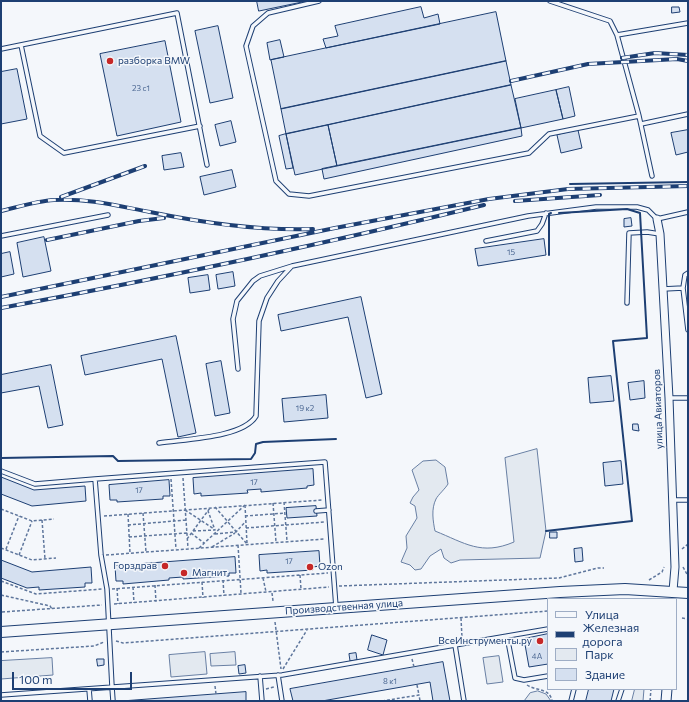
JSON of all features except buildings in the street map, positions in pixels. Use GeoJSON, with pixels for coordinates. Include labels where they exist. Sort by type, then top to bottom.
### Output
{"type":"FeatureCollection","features":[{"type":"Feature","properties":{"kind":"main road","name":"Производственная улица"},"geometry":{"type":"LineString","coordinates":[[1,632],[336,607],[604,590],[673,595],[688,592]]}},
{"type":"Feature","properties":{"kind":"street","name":"улица Авиаторов"},"geometry":{"type":"LineString","coordinates":[[657,219],[660,234],[669,398],[675,567],[673,595]]}},
{"type":"Feature","properties":{"kind":"street"},"geometry":{"type":"LineString","coordinates":[[666,701],[667,690]]}},
{"type":"Feature","properties":{"kind":"lane"},"geometry":{"type":"LineString","coordinates":[[319,1],[268,13],[253,26],[246,46],[276,181],[289,194],[309,196],[529,153],[549,134],[639,116]]}},
{"type":"Feature","properties":{"kind":"lane"},"geometry":{"type":"LineString","coordinates":[[550,1],[610,21],[617,36],[639,116],[652,176]]}},
{"type":"Feature","properties":{"kind":"lane"},"geometry":{"type":"LineString","coordinates":[[1,49],[177,14],[208,165]]}},
{"type":"Feature","properties":{"kind":"lane"},"geometry":{"type":"LineString","coordinates":[[617,36],[688,23]]}},
{"type":"Feature","properties":{"kind":"lane"},"geometry":{"type":"LineString","coordinates":[[21,45],[40,136],[64,153],[200,126]]}},
{"type":"Feature","properties":{"kind":"lane"},"geometry":{"type":"LineString","coordinates":[[641,124],[688,114]]}},
{"type":"Feature","properties":{"kind":"lane"},"geometry":{"type":"LineString","coordinates":[[238,368],[233,320],[237,302],[260,276],[292,266],[546,213],[596,207],[637,207],[648,210],[657,219],[688,212]]}},
{"type":"Feature","properties":{"kind":"lane"},"geometry":{"type":"LineString","coordinates":[[486,241],[537,231],[542,224],[546,213]]}},
{"type":"Feature","properties":{"kind":"lane"},"geometry":{"type":"LineString","coordinates":[[1,236],[108,215]]}},
{"type":"Feature","properties":{"kind":"lane"},"geometry":{"type":"LineString","coordinates":[[627,303],[629,233],[647,232],[660,234]]}},
{"type":"Feature","properties":{"kind":"lane"},"geometry":{"type":"LineString","coordinates":[[159,443],[233,431],[252,423],[256,416],[259,321],[267,298],[278,281],[292,266]]}},
{"type":"Feature","properties":{"kind":"lane"},"geometry":{"type":"LineString","coordinates":[[688,273],[685,275],[683,288],[688,330]]}},
{"type":"Feature","properties":{"kind":"lane"},"geometry":{"type":"LineString","coordinates":[[663,289],[683,288]]}},
{"type":"Feature","properties":{"kind":"lane"},"geometry":{"type":"LineString","coordinates":[[669,398],[688,398]]}},
{"type":"Feature","properties":{"kind":"lane"},"geometry":{"type":"LineString","coordinates":[[1,471],[35,484],[325,462],[336,607]]}},
{"type":"Feature","properties":{"kind":"lane"},"geometry":{"type":"LineString","coordinates":[[95,479],[101,555],[107,589],[107,624],[113,701]]}},
{"type":"Feature","properties":{"kind":"lane"},"geometry":{"type":"LineString","coordinates":[[672,500],[688,500]]}},
{"type":"Feature","properties":{"kind":"lane"},"geometry":{"type":"LineString","coordinates":[[316,511],[329,510]]}},
{"type":"Feature","properties":{"kind":"lane"},"geometry":{"type":"LineString","coordinates":[[1,695],[278,675],[547,629]]}},
{"type":"Feature","properties":{"kind":"lane"},"geometry":{"type":"LineString","coordinates":[[507,636],[514,674],[518,680],[547,676]]}},
{"type":"Feature","properties":{"kind":"lane"},"geometry":{"type":"LineString","coordinates":[[455,645],[464,701]]}},
{"type":"Feature","properties":{"kind":"lane"},"geometry":{"type":"LineString","coordinates":[[278,675],[282,701]]}},
{"type":"Feature","properties":{"kind":"lane"},"geometry":{"type":"LineString","coordinates":[[260,676],[262,701]]}},
{"type":"Feature","properties":{"kind":"lane"},"geometry":{"type":"LineString","coordinates":[[89,689],[90,701]]}},
{"type":"Feature","properties":{"kind":"lane"},"geometry":{"type":"LineString","coordinates":[[571,701],[574,690]]}},
{"type":"Feature","properties":{"kind":"lane"},"geometry":{"type":"LineString","coordinates":[[618,701],[622,690]]}},
{"type":"Feature","properties":{"kind":"path"},"geometry":{"type":"LineString","coordinates":[[182,472],[188,549]]}},
{"type":"Feature","properties":{"kind":"path"},"geometry":{"type":"LineString","coordinates":[[170,473],[176,550]]}},
{"type":"Feature","properties":{"kind":"path"},"geometry":{"type":"LineString","coordinates":[[98,516],[328,499]]}},
{"type":"Feature","properties":{"kind":"path"},"geometry":{"type":"LineString","coordinates":[[284,502],[287,541]]}},
{"type":"Feature","properties":{"kind":"path"},"geometry":{"type":"LineString","coordinates":[[274,503],[276,542]]}},
{"type":"Feature","properties":{"kind":"path"},"geometry":{"type":"LineString","coordinates":[[245,505],[247,544]]}},
{"type":"Feature","properties":{"kind":"path"},"geometry":{"type":"LineString","coordinates":[[199,548],[214,534],[216,530],[245,505]]}},
{"type":"Feature","properties":{"kind":"path"},"geometry":{"type":"LineString","coordinates":[[215,507],[247,544]]}},
{"type":"Feature","properties":{"kind":"path"},"geometry":{"type":"LineString","coordinates":[[187,539],[210,508]]}},
{"type":"Feature","properties":{"kind":"path"},"geometry":{"type":"LineString","coordinates":[[1,509],[32,521],[54,519]]}},
{"type":"Feature","properties":{"kind":"path"},"geometry":{"type":"LineString","coordinates":[[185,510],[216,530]]}},
{"type":"Feature","properties":{"kind":"path"},"geometry":{"type":"LineString","coordinates":[[208,511],[216,530]]}},
{"type":"Feature","properties":{"kind":"path"},"geometry":{"type":"LineString","coordinates":[[143,513],[146,552]]}},
{"type":"Feature","properties":{"kind":"path"},"geometry":{"type":"LineString","coordinates":[[245,516],[285,513]]}},
{"type":"Feature","properties":{"kind":"path"},"geometry":{"type":"LineString","coordinates":[[128,514],[130,553]]}},
{"type":"Feature","properties":{"kind":"path"},"geometry":{"type":"LineString","coordinates":[[6,550],[19,516]]}},
{"type":"Feature","properties":{"kind":"path"},"geometry":{"type":"LineString","coordinates":[[42,520],[45,559]]}},
{"type":"Feature","properties":{"kind":"path"},"geometry":{"type":"LineString","coordinates":[[128,525],[186,520]]}},
{"type":"Feature","properties":{"kind":"path"},"geometry":{"type":"LineString","coordinates":[[19,555],[32,521]]}},
{"type":"Feature","properties":{"kind":"path"},"geometry":{"type":"LineString","coordinates":[[212,547],[236,532],[246,521]]}},
{"type":"Feature","properties":{"kind":"path"},"geometry":{"type":"LineString","coordinates":[[246,528],[324,522]]}},
{"type":"Feature","properties":{"kind":"path"},"geometry":{"type":"LineString","coordinates":[[192,532],[216,530]]}},
{"type":"Feature","properties":{"kind":"path"},"geometry":{"type":"LineString","coordinates":[[192,532],[204,543]]}},
{"type":"Feature","properties":{"kind":"path"},"geometry":{"type":"LineString","coordinates":[[214,534],[236,532]]}},
{"type":"Feature","properties":{"kind":"path"},"geometry":{"type":"LineString","coordinates":[[129,537],[187,533]]}},
{"type":"Feature","properties":{"kind":"path"},"geometry":{"type":"LineString","coordinates":[[101,555],[326,539]]}},
{"type":"Feature","properties":{"kind":"path"},"geometry":{"type":"LineString","coordinates":[[682,555],[682,550],[688,544]]}},
{"type":"Feature","properties":{"kind":"path"},"geometry":{"type":"LineString","coordinates":[[238,545],[241,594]]}},
{"type":"Feature","properties":{"kind":"path"},"geometry":{"type":"LineString","coordinates":[[1,548],[32,560],[56,558]]}},
{"type":"Feature","properties":{"kind":"path"},"geometry":{"type":"LineString","coordinates":[[682,561],[684,571],[688,576]]}},
{"type":"Feature","properties":{"kind":"path"},"geometry":{"type":"LineString","coordinates":[[649,580],[662,572],[664,567]]}},
{"type":"Feature","properties":{"kind":"path"},"geometry":{"type":"LineString","coordinates":[[2,612],[156,602],[335,586],[560,578],[598,568],[604,568]]}},
{"type":"Feature","properties":{"kind":"path"},"geometry":{"type":"LineString","coordinates":[[1,581],[36,594],[328,573]]}},
{"type":"Feature","properties":{"kind":"path"},"geometry":{"type":"LineString","coordinates":[[300,575],[301,590]]}},
{"type":"Feature","properties":{"kind":"path"},"geometry":{"type":"LineString","coordinates":[[263,578],[266,593]]}},
{"type":"Feature","properties":{"kind":"path"},"geometry":{"type":"LineString","coordinates":[[223,580],[224,596]]}},
{"type":"Feature","properties":{"kind":"path"},"geometry":{"type":"LineString","coordinates":[[202,582],[203,598]]}},
{"type":"Feature","properties":{"kind":"path"},"geometry":{"type":"LineString","coordinates":[[155,586],[156,602]]}},
{"type":"Feature","properties":{"kind":"path"},"geometry":{"type":"LineString","coordinates":[[133,587],[134,603]]}},
{"type":"Feature","properties":{"kind":"path"},"geometry":{"type":"LineString","coordinates":[[117,588],[118,604]]}},
{"type":"Feature","properties":{"kind":"path"},"geometry":{"type":"LineString","coordinates":[[272,592],[273,601]]}},
{"type":"Feature","properties":{"kind":"path"},"geometry":{"type":"LineString","coordinates":[[1,595],[50,606],[52,609]]}},
{"type":"Feature","properties":{"kind":"path"},"geometry":{"type":"LineString","coordinates":[[113,641],[118,641],[123,644],[547,611]]}},
{"type":"Feature","properties":{"kind":"path"},"geometry":{"type":"LineString","coordinates":[[461,618],[462,642]]}},
{"type":"Feature","properties":{"kind":"path"},"geometry":{"type":"LineString","coordinates":[[682,618],[688,619]]}},
{"type":"Feature","properties":{"kind":"path"},"geometry":{"type":"LineString","coordinates":[[275,622],[281,673],[307,629]]}},
{"type":"Feature","properties":{"kind":"path"},"geometry":{"type":"LineString","coordinates":[[1,652],[94,646],[103,642]]}},
{"type":"Feature","properties":{"kind":"path"},"geometry":{"type":"LineString","coordinates":[[411,653],[414,667]]}},
{"type":"Feature","properties":{"kind":"path"},"geometry":{"type":"LineString","coordinates":[[214,680],[216,694]]}},
{"type":"Feature","properties":{"kind":"path"},"geometry":{"type":"LineString","coordinates":[[524,680],[527,685],[533,689],[546,691],[550,694],[552,701]]}},
{"type":"Feature","properties":{"kind":"path"},"geometry":{"type":"LineString","coordinates":[[417,685],[419,701]]}},
{"type":"Feature","properties":{"kind":"path"},"geometry":{"type":"LineString","coordinates":[[261,690],[280,686]]}},
{"type":"Feature","properties":{"kind":"path"},"geometry":{"type":"LineString","coordinates":[[650,701],[651,690]]}},
{"type":"Feature","properties":{"kind":"path"},"geometry":{"type":"LineString","coordinates":[[382,701],[419,695]]}},
{"type":"Feature","properties":{"kind":"green space"},"geometry":{"type":"Polygon","coordinates":[[[537,449],[546,531],[540,558],[460,560],[451,563],[444,558],[441,549],[430,556],[421,569],[415,570],[410,565],[401,562],[407,548],[406,536],[417,518],[415,506],[410,503],[419,490],[412,470],[423,461],[436,460],[445,467],[448,484],[437,497],[433,507],[435,531],[473,546],[492,548],[514,542],[505,458],[537,449]]]}},
{"type":"Feature","properties":{"kind":"green space"},"geometry":{"type":"Polygon","coordinates":[[[205,652],[207,674],[171,677],[169,655],[205,652]]]}},
{"type":"Feature","properties":{"kind":"green space"},"geometry":{"type":"Polygon","coordinates":[[[235,652],[236,665],[211,666],[210,654],[235,652]]]}},
{"type":"Feature","properties":{"kind":"green space"},"geometry":{"type":"Polygon","coordinates":[[[499,656],[503,682],[487,684],[483,658],[499,656]]]}},
{"type":"Feature","properties":{"kind":"green space"},"geometry":{"type":"Polygon","coordinates":[[[52,658],[53,675],[1,679],[1,661],[52,658]]]}},
{"type":"Feature","properties":{"kind":"green space"},"geometry":{"type":"Polygon","coordinates":[[[635,690],[644,690],[643,701],[632,701],[635,690]]]}},
{"type":"Feature","properties":{"kind":"green space"},"geometry":{"type":"Polygon","coordinates":[[[538,691],[546,694],[551,701],[524,701],[530,693],[538,691]]]}},
{"type":"Feature","properties":{"kind":"railway"},"geometry":{"type":"LineString","coordinates":[[622,58],[655,53],[688,55]]}},
{"type":"Feature","properties":{"kind":"railway"},"geometry":{"type":"LineString","coordinates":[[511,81],[588,64],[677,59],[688,61]]}},
{"type":"Feature","properties":{"kind":"railway"},"geometry":{"type":"LineString","coordinates":[[61,197],[145,166]]}},
{"type":"Feature","properties":{"kind":"railway"},"geometry":{"type":"LineString","coordinates":[[1,297],[335,228],[489,199],[568,189],[688,186]]}},
{"type":"Feature","properties":{"kind":"railway"},"geometry":{"type":"LineString","coordinates":[[515,201],[600,195]]}},
{"type":"Feature","properties":{"kind":"railway"},"geometry":{"type":"LineString","coordinates":[[1,211],[48,201],[79,200],[103,203],[191,220],[272,229],[313,229]]}},
{"type":"Feature","properties":{"kind":"railway"},"geometry":{"type":"LineString","coordinates":[[1,308],[243,260],[484,205]]}},
{"type":"Feature","properties":{"kind":"railway"},"geometry":{"type":"LineString","coordinates":[[47,240],[139,221],[164,218]]}},
{"type":"Feature","properties":{"kind":"wall"},"geometry":{"type":"LineString","coordinates":[[570,184],[688,182]]}},
{"type":"Feature","properties":{"kind":"wall"},"geometry":{"type":"LineString","coordinates":[[546,531],[632,521],[613,341],[647,338],[640,213],[627,209],[559,213]]}},
{"type":"Feature","properties":{"kind":"wall"},"geometry":{"type":"LineString","coordinates":[[549,255],[549,214],[551,213]]}},
{"type":"Feature","properties":{"kind":"wall"},"geometry":{"type":"LineString","coordinates":[[1,458],[113,456],[118,461],[251,459],[255,453],[256,444],[263,442],[336,439]]}},
{"type":"Feature","properties":{"kind":"place","name":"разборка BMW"},"geometry":{"type":"Point","coordinates":[110,61]}},
{"type":"Feature","properties":{"kind":"place","name":"Горздрав"},"geometry":{"type":"Point","coordinates":[165,566]}},
{"type":"Feature","properties":{"kind":"place","name":"Ozon"},"geometry":{"type":"Point","coordinates":[310,567]}},
{"type":"Feature","properties":{"kind":"place","name":"Магнит"},"geometry":{"type":"Point","coordinates":[184,573]}},
{"type":"Feature","properties":{"kind":"place","name":"ВсеИнструменты.ру"},"geometry":{"type":"Point","coordinates":[540,641]}}]}
